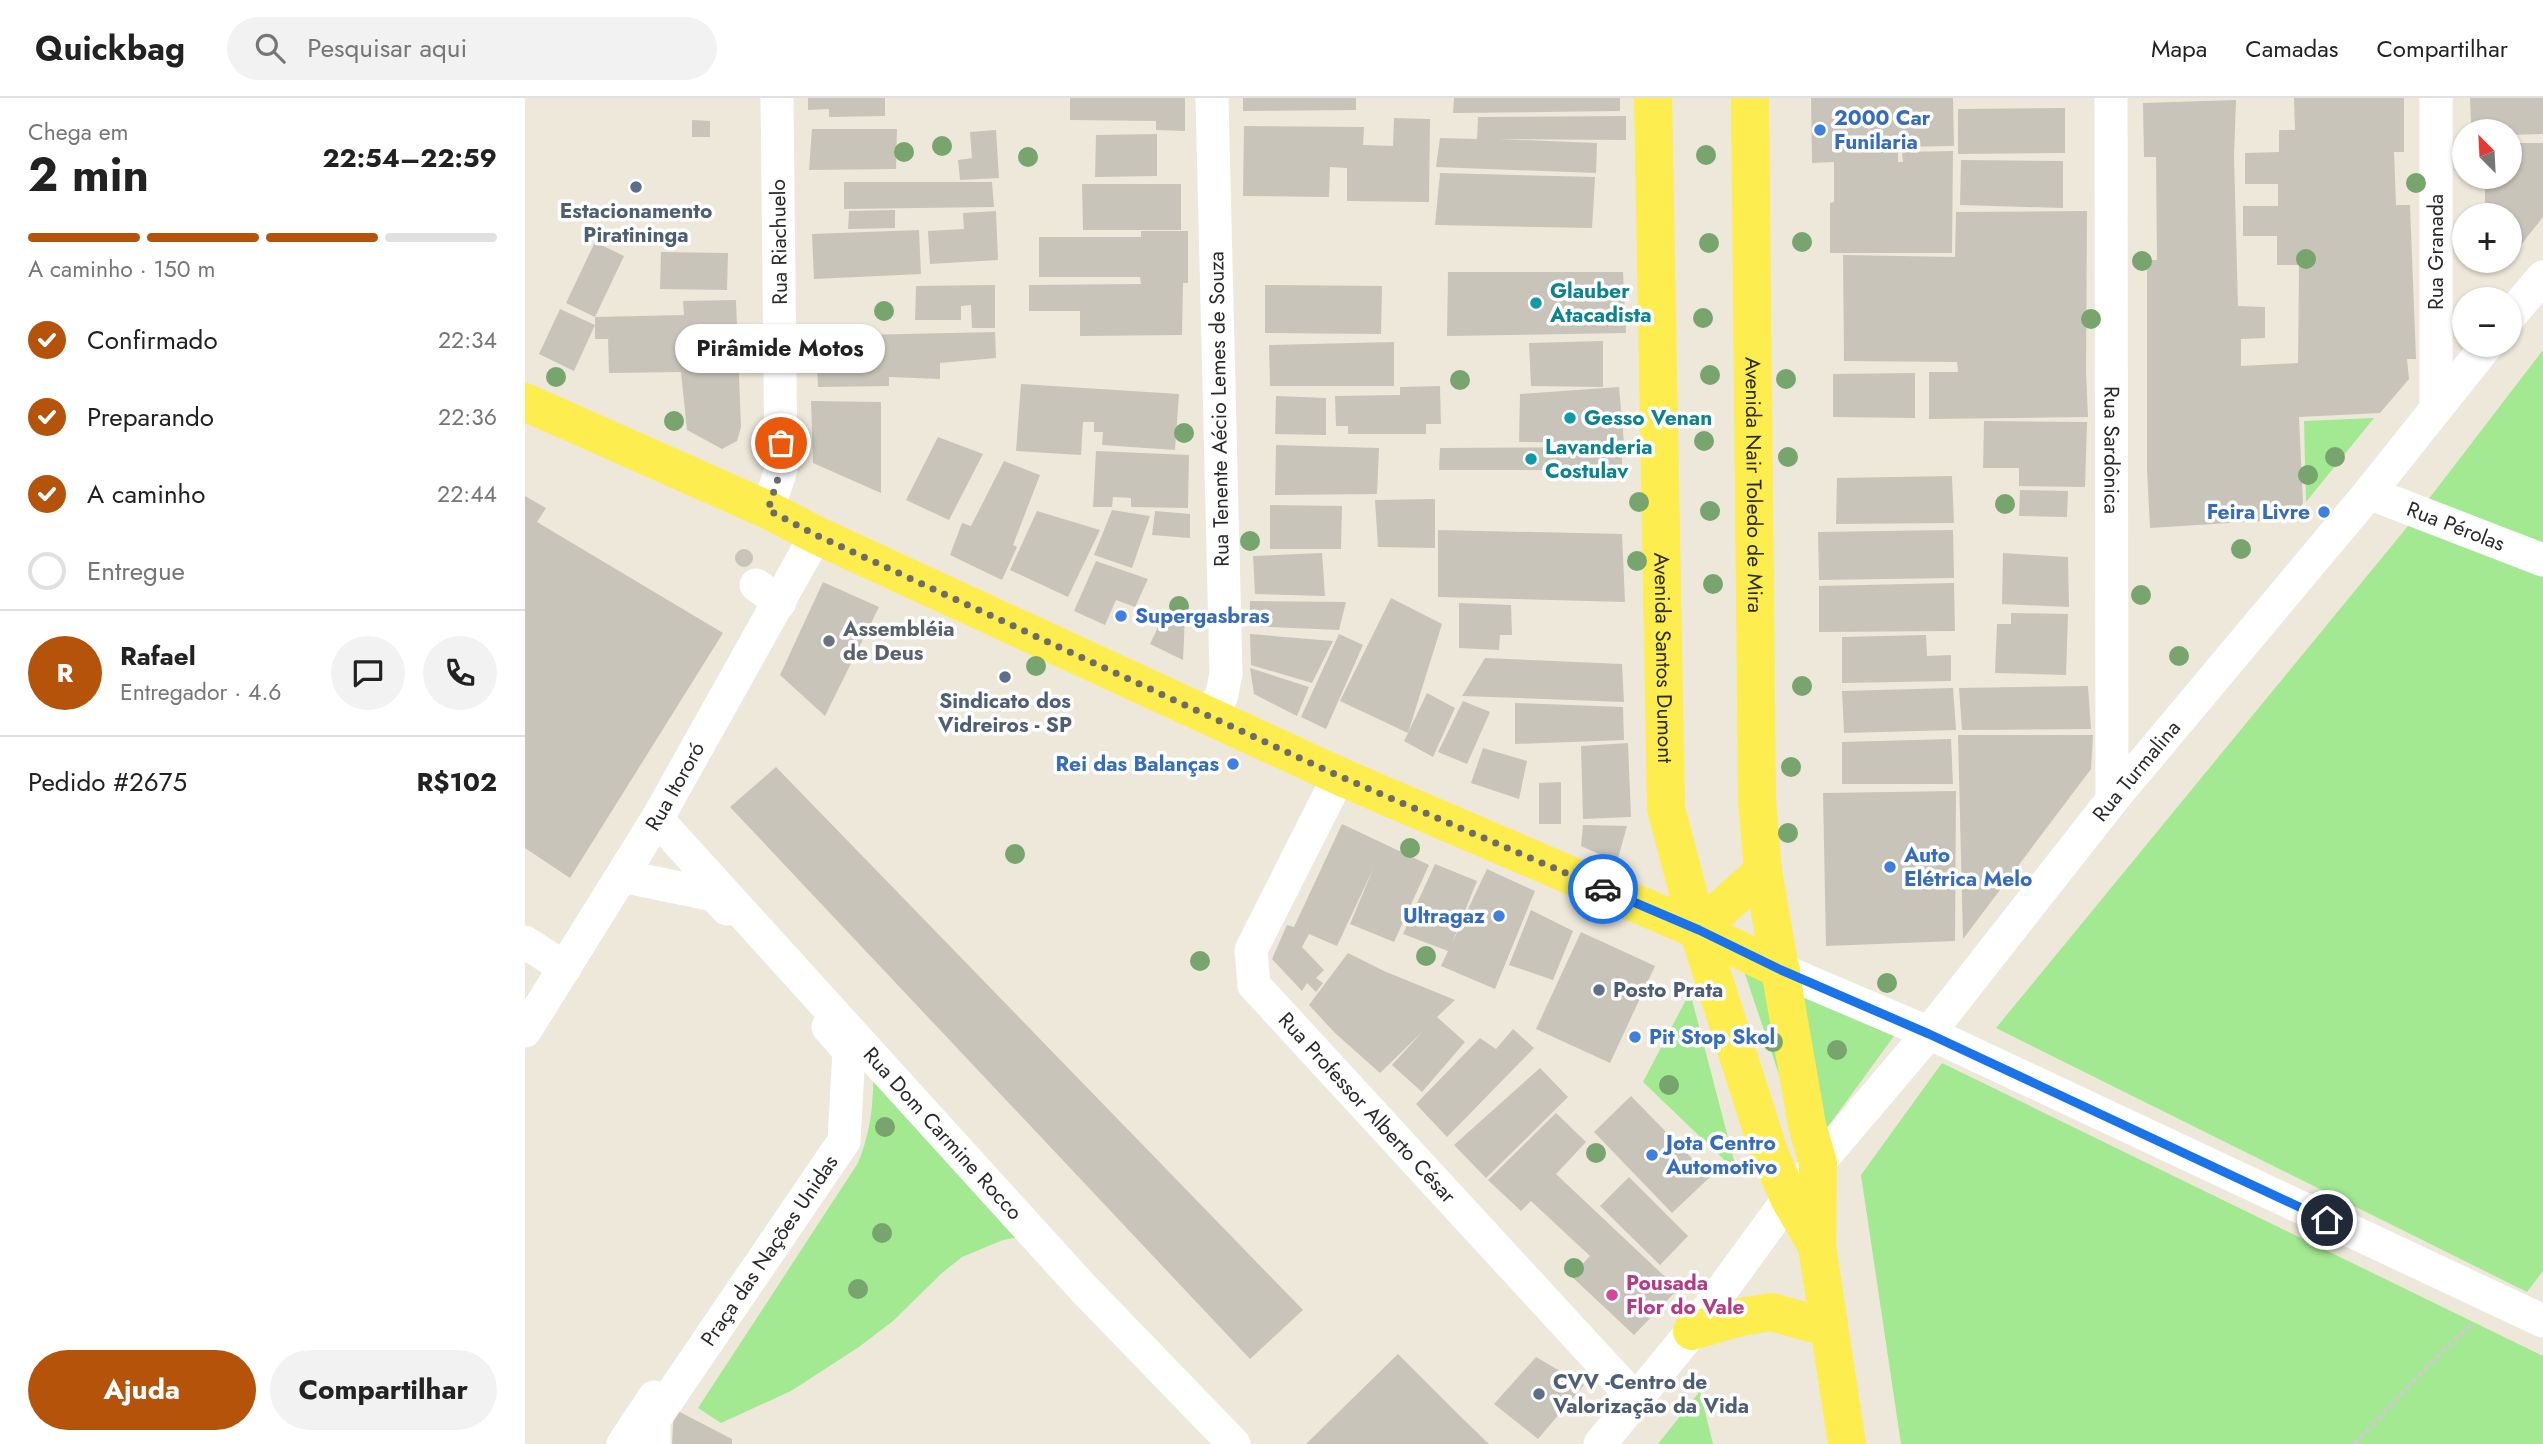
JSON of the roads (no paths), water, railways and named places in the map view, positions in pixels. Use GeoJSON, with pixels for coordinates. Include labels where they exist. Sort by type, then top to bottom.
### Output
{"type":"FeatureCollection","features":[{"type":"Feature","properties":{"kind":"main road","name":"Avenida Santos Dumont"},"geometry":{"type":"LineString","coordinates":[[1653,98],[1666,808],[1699,930],[1769,1152],[1789,1198],[1817,1246]]}},
{"type":"Feature","properties":{"kind":"main road","name":"Avenida Nair Toledo de Mira"},"geometry":{"type":"LineString","coordinates":[[1750,98],[1757,801],[1763,871],[1781,970]]}},
{"type":"Feature","properties":{"kind":"main road"},"geometry":{"type":"LineString","coordinates":[[525,402],[768,510],[816,535],[1339,776],[1699,930],[1781,970],[1807,1125],[1818,1163],[1817,1246],[1847,1444]]}},
{"type":"Feature","properties":{"kind":"main road"},"geometry":{"type":"LineString","coordinates":[[1699,930],[1763,871]]}},
{"type":"Feature","properties":{"kind":"main road"},"geometry":{"type":"LineString","coordinates":[[1692,1331],[1741,1317],[1772,1312],[1829,1328]]}},
{"type":"Feature","properties":{"kind":"street","name":"Rua Riachuelo"},"geometry":{"type":"LineString","coordinates":[[768,510],[781,469],[777,98]]}},
{"type":"Feature","properties":{"kind":"street","name":"Rua Tenente Aécio Lemes de Souza"},"geometry":{"type":"LineString","coordinates":[[1205,713],[1221,698],[1226,674],[1212,98]]}},
{"type":"Feature","properties":{"kind":"street","name":"Rua Sardônica"},"geometry":{"type":"LineString","coordinates":[[2111,98],[2112,800]]}},
{"type":"Feature","properties":{"kind":"street","name":"Rua Granada"},"geometry":{"type":"LineString","coordinates":[[2436,98],[2436,407]]}},
{"type":"Feature","properties":{"kind":"street"},"geometry":{"type":"LineString","coordinates":[[2522,302],[2543,277]]}},
{"type":"Feature","properties":{"kind":"street","name":"Rua Turmalina"},"geometry":{"type":"LineString","coordinates":[[1600,1444],[1692,1331],[1789,1198],[1929,1034],[2112,800],[2369,494],[2477,357]]}},
{"type":"Feature","properties":{"kind":"street","name":"Rua Pérolas"},"geometry":{"type":"LineString","coordinates":[[2369,494],[2543,560]]}},
{"type":"Feature","properties":{"kind":"street","name":"Rua Itororó"},"geometry":{"type":"LineString","coordinates":[[525,1031],[657,819],[768,593],[816,535]]}},
{"type":"Feature","properties":{"kind":"street","name":"Rua Professor Alberto César"},"geometry":{"type":"LineString","coordinates":[[1339,776],[1251,950],[1254,985],[1636,1400]]}},
{"type":"Feature","properties":{"kind":"street","name":"Rua Dom Carmine Rocco"},"geometry":{"type":"LineString","coordinates":[[657,819],[1083,1288],[1234,1444]]}},
{"type":"Feature","properties":{"kind":"street","name":"Praça das Nações Unidas"},"geometry":{"type":"LineString","coordinates":[[622,876],[714,895],[849,1051],[844,1141],[654,1420],[654,1444]]}},
{"type":"Feature","properties":{"kind":"street"},"geometry":{"type":"LineString","coordinates":[[525,942],[565,968]]}},
{"type":"Feature","properties":{"kind":"street"},"geometry":{"type":"LineString","coordinates":[[1781,970],[1929,1034],[2501,1301],[2539,1312]]}},
{"type":"Feature","properties":{"kind":"street"},"geometry":{"type":"LineString","coordinates":[[623,1444],[659,1389]]}},
{"type":"Feature","properties":{"kind":"place","name":"2000 Car Funilaria"},"geometry":{"type":"Point","coordinates":[1820,130]}},
{"type":"Feature","properties":{"kind":"place","name":"Estacionamento Piratininga"},"geometry":{"type":"Point","coordinates":[636,187]}},
{"type":"Feature","properties":{"kind":"place","name":"Glauber Atacadista"},"geometry":{"type":"Point","coordinates":[1536,303]}},
{"type":"Feature","properties":{"kind":"place","name":"Gesso Venan"},"geometry":{"type":"Point","coordinates":[1570,418]}},
{"type":"Feature","properties":{"kind":"place","name":"Pirâmide Motos"},"geometry":{"type":"Point","coordinates":[781,443]}},
{"type":"Feature","properties":{"kind":"place","name":"Lavanderia Costulav"},"geometry":{"type":"Point","coordinates":[1531,459]}},
{"type":"Feature","properties":{"kind":"place","name":"Feira Livre"},"geometry":{"type":"Point","coordinates":[2324,512]}},
{"type":"Feature","properties":{"kind":"place","name":"Supergasbras"},"geometry":{"type":"Point","coordinates":[1121,616]}},
{"type":"Feature","properties":{"kind":"place","name":"Assembléia de Deus"},"geometry":{"type":"Point","coordinates":[829,641]}},
{"type":"Feature","properties":{"kind":"place","name":"Sindicato dos Vidreiros - SP"},"geometry":{"type":"Point","coordinates":[1005,677]}},
{"type":"Feature","properties":{"kind":"place","name":"Rei das Balanças"},"geometry":{"type":"Point","coordinates":[1233,764]}},
{"type":"Feature","properties":{"kind":"place","name":"Auto Elétrica Melo"},"geometry":{"type":"Point","coordinates":[1890,867]}},
{"type":"Feature","properties":{"kind":"place","name":"Ultragaz"},"geometry":{"type":"Point","coordinates":[1499,916]}},
{"type":"Feature","properties":{"kind":"place","name":"Posto Prata"},"geometry":{"type":"Point","coordinates":[1599,990]}},
{"type":"Feature","properties":{"kind":"place","name":"Pit Stop Skol"},"geometry":{"type":"Point","coordinates":[1635,1037]}},
{"type":"Feature","properties":{"kind":"place","name":"Jota Centro Automotivo"},"geometry":{"type":"Point","coordinates":[1652,1155]}},
{"type":"Feature","properties":{"kind":"place","name":"Pousada Flor do Vale"},"geometry":{"type":"Point","coordinates":[1612,1295]}},
{"type":"Feature","properties":{"kind":"place","name":"CVV -Centro de Valorização da Vida"},"geometry":{"type":"Point","coordinates":[1539,1394]}}]}
